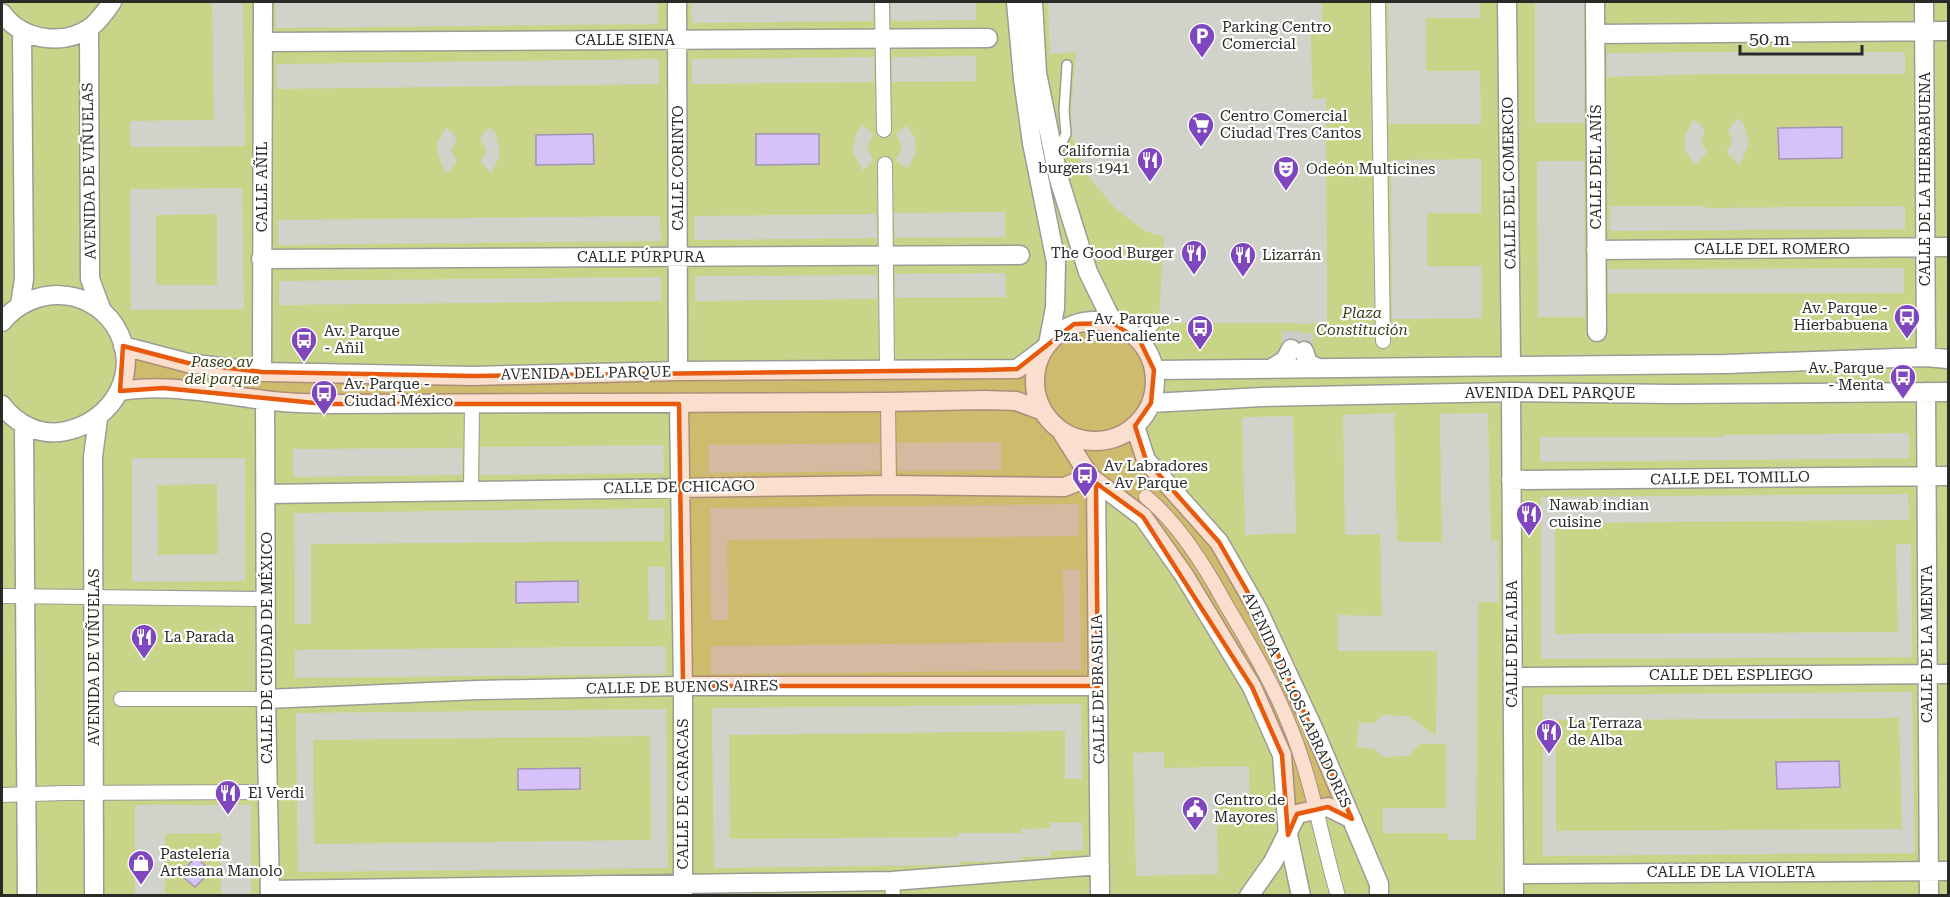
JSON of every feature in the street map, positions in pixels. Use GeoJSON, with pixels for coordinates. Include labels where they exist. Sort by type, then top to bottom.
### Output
{"type":"FeatureCollection","features":[{"type":"Feature","properties":{"kind":"street"},"geometry":{"type":"LineString","coordinates":[[2,13],[7,20],[22,31],[37,37],[56,39],[72,36],[89,28],[103,16],[112,2]]}},
{"type":"Feature","properties":{"kind":"street","name":"CALLE AÑIL"},"geometry":{"type":"LineString","coordinates":[[262,372],[263,2]]}},
{"type":"Feature","properties":{"kind":"street","name":"CALLE CORINTO"},"geometry":{"type":"LineString","coordinates":[[677,2],[678,371]]}},
{"type":"Feature","properties":{"kind":"street"},"geometry":{"type":"LineString","coordinates":[[882,2],[884,130]]}},
{"type":"Feature","properties":{"kind":"street"},"geometry":{"type":"LineString","coordinates":[[1016,2],[1032,144],[1056,262],[1055,308],[1046,346],[1038,363],[1035,380],[1037,396],[1043,411],[1061,431],[1093,480],[1143,517],[1184,574],[1252,687],[1282,754],[1288,835],[1301,896]]}},
{"type":"Feature","properties":{"kind":"street"},"geometry":{"type":"LineString","coordinates":[[1033,2],[1037,73],[1054,159],[1088,272],[1113,323]]}},
{"type":"Feature","properties":{"kind":"street"},"geometry":{"type":"LineString","coordinates":[[1378,2],[1383,341]]}},
{"type":"Feature","properties":{"kind":"street","name":"CALLE DEL COMERCIO"},"geometry":{"type":"LineString","coordinates":[[1507,2],[1511,365]]}},
{"type":"Feature","properties":{"kind":"street","name":"CALLE DEL ANÍS"},"geometry":{"type":"LineString","coordinates":[[1594,2],[1597,332]]}},
{"type":"Feature","properties":{"kind":"street","name":"CALLE DE LA HIERBABUENA"},"geometry":{"type":"LineString","coordinates":[[1923,2],[1926,357]]}},
{"type":"Feature","properties":{"kind":"street","name":"AVENIDA DE VIÑUELAS"},"geometry":{"type":"LineString","coordinates":[[89,28],[90,279],[102,311],[115,327],[123,346]]}},
{"type":"Feature","properties":{"kind":"street"},"geometry":{"type":"LineString","coordinates":[[20,305],[24,279],[22,31]]}},
{"type":"Feature","properties":{"kind":"street"},"geometry":{"type":"LineString","coordinates":[[1595,34],[1948,31]]}},
{"type":"Feature","properties":{"kind":"street","name":"CALLE SIENA"},"geometry":{"type":"LineString","coordinates":[[263,42],[988,38]]}},
{"type":"Feature","properties":{"kind":"street"},"geometry":{"type":"LineString","coordinates":[[885,164],[887,370]]}},
{"type":"Feature","properties":{"kind":"street","name":"CALLE DEL ROMERO"},"geometry":{"type":"LineString","coordinates":[[1596,250],[1948,247]]}},
{"type":"Feature","properties":{"kind":"street","name":"CALLE PÚRPURA"},"geometry":{"type":"LineString","coordinates":[[261,259],[1020,255]]}},
{"type":"Feature","properties":{"kind":"street"},"geometry":{"type":"LineString","coordinates":[[2,322],[20,305],[42,296],[58,294],[83,300],[102,311]]}},
{"type":"Feature","properties":{"kind":"street"},"geometry":{"type":"LineString","coordinates":[[1046,346],[1058,334],[1074,324],[1094,321],[1113,323],[1128,330],[1138,339],[1149,354],[1154,370],[1155,387],[1151,403],[1135,426],[1118,437],[1099,441],[1079,439],[1061,431]]}},
{"type":"Feature","properties":{"kind":"street"},"geometry":{"type":"LineString","coordinates":[[1138,339],[1154,323]]}},
{"type":"Feature","properties":{"kind":"street"},"geometry":{"type":"LineString","coordinates":[[2,405],[8,413],[24,425],[43,432],[61,432],[81,428],[98,419],[120,391],[125,368],[123,346]]}},
{"type":"Feature","properties":{"kind":"street","name":"AVENIDA DEL PARQUE"},"geometry":{"type":"LineString","coordinates":[[123,346],[189,363],[262,372],[472,376],[678,371],[1017,369],[1046,346]]}},
{"type":"Feature","properties":{"kind":"street"},"geometry":{"type":"LineString","coordinates":[[1272,368],[1297,350],[1308,363],[1318,368]]}},
{"type":"Feature","properties":{"kind":"street","name":"AVENIDA DEL PARQUE"},"geometry":{"type":"LineString","coordinates":[[1154,370],[1726,364],[1926,357],[1948,359]]}},
{"type":"Feature","properties":{"kind":"street","name":"AVENIDA DEL PARQUE"},"geometry":{"type":"LineString","coordinates":[[120,391],[163,388],[265,401],[325,404],[679,404],[984,400],[1016,401],[1043,411]]}},
{"type":"Feature","properties":{"kind":"street","name":"AVENIDA DEL PARQUE"},"geometry":{"type":"LineString","coordinates":[[1151,403],[1262,397],[1511,392],[1683,394],[1948,392]]}},
{"type":"Feature","properties":{"kind":"street","name":"CALLE DEL ALBA"},"geometry":{"type":"LineString","coordinates":[[1511,392],[1514,896]]}},
{"type":"Feature","properties":{"kind":"street","name":"CALLE DE LA MENTA"},"geometry":{"type":"LineString","coordinates":[[1926,392],[1929,896]]}},
{"type":"Feature","properties":{"kind":"street","name":"CALLE DE CIUDAD DE MÉXICO"},"geometry":{"type":"LineString","coordinates":[[265,401],[266,699],[270,893]]}},
{"type":"Feature","properties":{"kind":"street"},"geometry":{"type":"LineString","coordinates":[[888,402],[888,485]]}},
{"type":"Feature","properties":{"kind":"street","name":"CALLE DE CARACAS"},"geometry":{"type":"LineString","coordinates":[[679,404],[683,890]]}},
{"type":"Feature","properties":{"kind":"street"},"geometry":{"type":"LineString","coordinates":[[471,490],[472,405]]}},
{"type":"Feature","properties":{"kind":"street","name":"AVENIDA DE VIÑUELAS"},"geometry":{"type":"LineString","coordinates":[[94,896],[93,457],[98,419]]}},
{"type":"Feature","properties":{"kind":"street"},"geometry":{"type":"LineString","coordinates":[[24,425],[27,896]]}},
{"type":"Feature","properties":{"kind":"street","name":"AVENIDA DE LOS LABRADORES"},"geometry":{"type":"LineString","coordinates":[[1135,426],[1146,460],[1219,542],[1258,609],[1352,819],[1379,884],[1379,896]]}},
{"type":"Feature","properties":{"kind":"street","name":"CALLE DEL TOMILLO"},"geometry":{"type":"LineString","coordinates":[[1512,480],[1948,476]]}},
{"type":"Feature","properties":{"kind":"street","name":"CALLE DE CHICAGO"},"geometry":{"type":"LineString","coordinates":[[267,494],[888,485],[1064,487],[1093,480]]}},
{"type":"Feature","properties":{"kind":"street","name":"CALLE DE BRASILIA"},"geometry":{"type":"LineString","coordinates":[[1093,480],[1100,896]]}},
{"type":"Feature","properties":{"kind":"street"},"geometry":{"type":"LineString","coordinates":[[1146,496],[1158,506],[1205,568],[1266,674],[1289,724],[1316,810],[1338,896]]}},
{"type":"Feature","properties":{"kind":"street"},"geometry":{"type":"LineString","coordinates":[[2,596],[267,599]]}},
{"type":"Feature","properties":{"kind":"street","name":"CALLE DEL ESPLIEGO"},"geometry":{"type":"LineString","coordinates":[[1513,677],[1948,674]]}},
{"type":"Feature","properties":{"kind":"street","name":"CALLE DE BUENOS AIRES"},"geometry":{"type":"LineString","coordinates":[[266,699],[478,690],[683,686],[1098,686]]}},
{"type":"Feature","properties":{"kind":"street"},"geometry":{"type":"LineString","coordinates":[[121,699],[266,699]]}},
{"type":"Feature","properties":{"kind":"street"},"geometry":{"type":"LineString","coordinates":[[2,795],[64,792],[94,794],[267,792]]}},
{"type":"Feature","properties":{"kind":"street"},"geometry":{"type":"LineString","coordinates":[[1249,896],[1274,862],[1297,814],[1328,807],[1352,819]]}},
{"type":"Feature","properties":{"kind":"street"},"geometry":{"type":"LineString","coordinates":[[270,893],[893,888],[1100,865]]}},
{"type":"Feature","properties":{"kind":"street","name":"CALLE DE LA VIOLETA"},"geometry":{"type":"LineString","coordinates":[[1514,874],[1948,871]]}},
{"type":"Feature","properties":{"kind":"lane"},"geometry":{"type":"LineString","coordinates":[[1054,159],[1066,134],[1064,111],[1067,66]]}},
{"type":"Feature","properties":{"kind":"highlighted area"},"geometry":{"type":"Polygon","coordinates":[[[1113,323],[1140,341],[1154,370],[1151,403],[1135,426],[1146,460],[1219,542],[1258,610],[1352,819],[1328,807],[1297,814],[1288,835],[1282,755],[1252,687],[1143,517],[1096,483],[1098,686],[683,686],[679,404],[325,404],[163,388],[120,391],[123,346],[188,363],[262,372],[472,376],[983,370],[1017,369],[1074,324],[1113,323]]]}},
{"type":"Feature","properties":{"kind":"green space"},"geometry":{"type":"Polygon","coordinates":[[[2,2],[1948,2],[1948,895],[2,896],[2,2]]]}},
{"type":"Feature","properties":{"kind":"shaded area"},"geometry":{"type":"Polygon","coordinates":[[[1842,127],[1842,158],[1779,159],[1778,128],[1842,127]]]}},
{"type":"Feature","properties":{"kind":"shaded area"},"geometry":{"type":"Polygon","coordinates":[[[593,134],[594,164],[536,165],[536,135],[593,134]]]}},
{"type":"Feature","properties":{"kind":"shaded area"},"geometry":{"type":"Polygon","coordinates":[[[756,134],[819,134],[819,164],[756,165],[756,134]]]}},
{"type":"Feature","properties":{"kind":"shaded area"},"geometry":{"type":"Polygon","coordinates":[[[578,581],[578,602],[516,603],[516,582],[578,581]]]}},
{"type":"Feature","properties":{"kind":"shaded area"},"geometry":{"type":"Polygon","coordinates":[[[1839,761],[1840,787],[1777,789],[1776,762],[1839,761]]]}},
{"type":"Feature","properties":{"kind":"shaded area"},"geometry":{"type":"Polygon","coordinates":[[[580,768],[580,789],[518,790],[518,769],[580,768]]]}},
{"type":"Feature","properties":{"kind":"shaded area"},"geometry":{"type":"Polygon","coordinates":[[[196,857],[211,871],[195,887],[180,874],[196,857]]]}},
{"type":"Feature","properties":{"kind":"building"},"geometry":{"type":"Polygon","coordinates":[[[212,2],[243,2],[245,146],[130,147],[130,121],[214,120],[212,2]]]}},
{"type":"Feature","properties":{"kind":"building"},"geometry":{"type":"Polygon","coordinates":[[[658,2],[658,24],[276,28],[276,3],[658,2]]]}},
{"type":"Feature","properties":{"kind":"building"},"geometry":{"type":"Polygon","coordinates":[[[691,2],[873,2],[873,21],[692,23],[691,2]]]}},
{"type":"Feature","properties":{"kind":"building"},"geometry":{"type":"Polygon","coordinates":[[[891,2],[976,2],[976,20],[891,21],[891,2]]]}},
{"type":"Feature","properties":{"kind":"building","name":"Centro Comercial Ciudad Tres Cantos"},"geometry":{"type":"Polygon","coordinates":[[[1048,2],[1322,2],[1322,22],[1310,23],[1313,99],[1326,98],[1327,323],[1162,323],[1159,316],[1164,237],[1145,231],[1115,208],[1083,170],[1072,135],[1071,111],[1076,52],[1050,54],[1048,2]]]}},
{"type":"Feature","properties":{"kind":"building"},"geometry":{"type":"Polygon","coordinates":[[[1388,2],[1480,2],[1480,18],[1426,18],[1426,71],[1480,71],[1481,124],[1389,124],[1388,2]]]}},
{"type":"Feature","properties":{"kind":"building"},"geometry":{"type":"Polygon","coordinates":[[[1535,2],[1584,2],[1584,123],[1535,123],[1535,2]]]}},
{"type":"Feature","properties":{"kind":"building"},"geometry":{"type":"Polygon","coordinates":[[[1905,52],[1905,74],[1706,74],[1607,77],[1607,53],[1905,52]]]}},
{"type":"Feature","properties":{"kind":"building"},"geometry":{"type":"Polygon","coordinates":[[[976,56],[976,81],[892,82],[892,57],[976,56]]]}},
{"type":"Feature","properties":{"kind":"building"},"geometry":{"type":"Polygon","coordinates":[[[874,57],[874,82],[692,84],[692,59],[874,57]]]}},
{"type":"Feature","properties":{"kind":"building"},"geometry":{"type":"Polygon","coordinates":[[[659,59],[659,84],[277,89],[277,64],[659,59]]]}},
{"type":"Feature","properties":{"kind":"building"},"geometry":{"type":"Polygon","coordinates":[[[1738,118],[1744,125],[1749,143],[1740,165],[1726,152],[1732,143],[1728,130],[1738,118]]]}},
{"type":"Feature","properties":{"kind":"building"},"geometry":{"type":"Polygon","coordinates":[[[1694,119],[1705,130],[1701,142],[1707,152],[1695,165],[1685,150],[1684,142],[1694,119]]]}},
{"type":"Feature","properties":{"kind":"building"},"geometry":{"type":"Polygon","coordinates":[[[863,125],[873,134],[867,147],[873,160],[863,171],[854,155],[853,147],[857,131],[863,125]]]}},
{"type":"Feature","properties":{"kind":"building"},"geometry":{"type":"Polygon","coordinates":[[[907,125],[915,138],[916,146],[915,155],[907,169],[896,160],[902,147],[896,134],[907,125]]]}},
{"type":"Feature","properties":{"kind":"building"},"geometry":{"type":"Polygon","coordinates":[[[446,127],[457,138],[451,150],[457,162],[447,173],[437,150],[438,142],[446,127]]]}},
{"type":"Feature","properties":{"kind":"building"},"geometry":{"type":"Polygon","coordinates":[[[490,127],[496,134],[500,150],[499,158],[491,173],[481,162],[486,150],[480,138],[490,127]]]}},
{"type":"Feature","properties":{"kind":"building"},"geometry":{"type":"Polygon","coordinates":[[[1481,159],[1481,213],[1427,213],[1427,266],[1482,266],[1482,318],[1392,319],[1391,160],[1481,159]]]}},
{"type":"Feature","properties":{"kind":"building"},"geometry":{"type":"Polygon","coordinates":[[[1537,161],[1584,161],[1585,317],[1538,317],[1537,161]]]}},
{"type":"Feature","properties":{"kind":"building"},"geometry":{"type":"Polygon","coordinates":[[[242,188],[244,309],[131,310],[130,189],[242,188]],[[217,214],[156,215],[156,285],[217,285],[217,214]]]}},
{"type":"Feature","properties":{"kind":"building"},"geometry":{"type":"Polygon","coordinates":[[[1610,206],[1706,206],[1706,208],[1905,206],[1905,229],[1610,231],[1610,206]]]}},
{"type":"Feature","properties":{"kind":"building"},"geometry":{"type":"Polygon","coordinates":[[[1005,212],[1005,237],[895,238],[894,213],[1005,212]]]}},
{"type":"Feature","properties":{"kind":"building"},"geometry":{"type":"Polygon","coordinates":[[[876,214],[877,238],[694,240],[694,216],[876,214]]]}},
{"type":"Feature","properties":{"kind":"building"},"geometry":{"type":"Polygon","coordinates":[[[660,216],[661,241],[278,245],[278,220],[660,216]]]}},
{"type":"Feature","properties":{"kind":"building"},"geometry":{"type":"Polygon","coordinates":[[[1904,268],[1904,293],[1608,293],[1608,269],[1904,268]]]}},
{"type":"Feature","properties":{"kind":"building"},"geometry":{"type":"Polygon","coordinates":[[[1005,273],[1006,297],[895,298],[895,274],[1005,273]]]}},
{"type":"Feature","properties":{"kind":"building"},"geometry":{"type":"Polygon","coordinates":[[[877,275],[877,299],[695,301],[695,276],[877,275]]]}},
{"type":"Feature","properties":{"kind":"building"},"geometry":{"type":"Polygon","coordinates":[[[661,277],[661,301],[279,305],[279,281],[661,277]]]}},
{"type":"Feature","properties":{"kind":"building"},"geometry":{"type":"Polygon","coordinates":[[[1394,413],[1397,542],[1442,542],[1440,414],[1488,413],[1491,541],[1498,540],[1499,602],[1478,602],[1476,840],[1447,840],[1448,833],[1383,833],[1383,808],[1446,808],[1446,744],[1420,744],[1408,756],[1383,757],[1375,749],[1357,747],[1359,723],[1375,723],[1382,715],[1408,716],[1436,736],[1437,651],[1338,651],[1338,615],[1382,616],[1380,534],[1345,535],[1343,415],[1394,413]]]}},
{"type":"Feature","properties":{"kind":"building"},"geometry":{"type":"Polygon","coordinates":[[[1293,416],[1296,533],[1245,535],[1242,417],[1293,416]]]}},
{"type":"Feature","properties":{"kind":"building"},"geometry":{"type":"Polygon","coordinates":[[[1909,433],[1909,458],[1540,462],[1540,437],[1725,437],[1724,435],[1909,433]]]}},
{"type":"Feature","properties":{"kind":"building"},"geometry":{"type":"Polygon","coordinates":[[[1001,442],[1001,470],[898,471],[897,443],[1001,442]]]}},
{"type":"Feature","properties":{"kind":"building"},"geometry":{"type":"Polygon","coordinates":[[[879,443],[880,471],[709,473],[709,445],[879,443]]]}},
{"type":"Feature","properties":{"kind":"building"},"geometry":{"type":"Polygon","coordinates":[[[663,445],[664,473],[480,475],[480,447],[663,445]]]}},
{"type":"Feature","properties":{"kind":"building"},"geometry":{"type":"Polygon","coordinates":[[[462,448],[462,475],[293,477],[293,449],[462,448]]]}},
{"type":"Feature","properties":{"kind":"building"},"geometry":{"type":"Polygon","coordinates":[[[132,458],[245,458],[245,581],[132,582],[132,458]],[[217,484],[157,485],[158,555],[218,554],[217,484]]]}},
{"type":"Feature","properties":{"kind":"building"},"geometry":{"type":"Polygon","coordinates":[[[1908,494],[1909,520],[1555,523],[1555,634],[1898,632],[1896,544],[1911,544],[1912,657],[1541,659],[1541,497],[1908,494]]]}},
{"type":"Feature","properties":{"kind":"building"},"geometry":{"type":"Polygon","coordinates":[[[1079,504],[1079,536],[727,540],[728,620],[711,620],[710,508],[1079,504]]]}},
{"type":"Feature","properties":{"kind":"building"},"geometry":{"type":"Polygon","coordinates":[[[664,508],[664,541],[311,544],[311,624],[295,624],[294,513],[664,508]]]}},
{"type":"Feature","properties":{"kind":"building"},"geometry":{"type":"Polygon","coordinates":[[[648,567],[665,567],[665,620],[649,620],[648,567]]]}},
{"type":"Feature","properties":{"kind":"building"},"geometry":{"type":"Polygon","coordinates":[[[1063,569],[1080,569],[1081,670],[711,674],[711,646],[1064,642],[1063,569]]]}},
{"type":"Feature","properties":{"kind":"building"},"geometry":{"type":"Polygon","coordinates":[[[666,646],[666,674],[295,678],[295,650],[666,646]]]}},
{"type":"Feature","properties":{"kind":"building"},"geometry":{"type":"Polygon","coordinates":[[[1912,692],[1915,853],[1543,856],[1543,695],[1912,692]],[[1899,718],[1556,720],[1556,831],[1902,829],[1899,718]]]}},
{"type":"Feature","properties":{"kind":"building"},"geometry":{"type":"Polygon","coordinates":[[[1081,704],[1082,779],[1065,779],[1065,731],[729,735],[730,839],[958,837],[958,833],[1022,833],[1022,829],[1050,828],[1050,823],[1082,822],[1083,850],[1051,851],[1051,857],[959,862],[959,865],[714,868],[712,708],[1081,704]]]}},
{"type":"Feature","properties":{"kind":"building"},"geometry":{"type":"Polygon","coordinates":[[[666,709],[668,868],[298,872],[296,713],[666,709]],[[650,736],[313,740],[314,844],[651,840],[650,736]]]}},
{"type":"Feature","properties":{"kind":"building"},"geometry":{"type":"Polygon","coordinates":[[[1164,752],[1164,768],[1249,766],[1250,805],[1217,806],[1218,874],[1136,876],[1133,753],[1164,752]]]}},
{"type":"Feature","properties":{"kind":"building"},"geometry":{"type":"Polygon","coordinates":[[[135,805],[251,805],[251,896],[221,896],[221,833],[165,834],[165,896],[135,896],[135,805]]]}},
{"type":"Feature","properties":{"kind":"tunnel"},"geometry":{"type":"LineString","coordinates":[[1291,323],[1291,349]]}},
{"type":"Feature","properties":{"kind":"tunnel"},"geometry":{"type":"LineString","coordinates":[[1304,323],[1304,351]]}},
{"type":"Feature","properties":{"kind":"place","name":"Parking Centro Comercial"},"geometry":{"type":"Point","coordinates":[1202,59]}},
{"type":"Feature","properties":{"kind":"place","name":"Centro Comercial Ciudad Tres Cantos"},"geometry":{"type":"Point","coordinates":[1201,148]}},
{"type":"Feature","properties":{"kind":"place","name":"California burgers 1941"},"geometry":{"type":"Point","coordinates":[1150,183]}},
{"type":"Feature","properties":{"kind":"place","name":"Odeón Multicines"},"geometry":{"type":"Point","coordinates":[1286,192]}},
{"type":"Feature","properties":{"kind":"place","name":"The Good Burger"},"geometry":{"type":"Point","coordinates":[1194,276]}},
{"type":"Feature","properties":{"kind":"place","name":"Lizarrán"},"geometry":{"type":"Point","coordinates":[1243,278]}},
{"type":"Feature","properties":{"kind":"place","name":"Av. Parque - Hierbabuena"},"geometry":{"type":"Point","coordinates":[1907,340]}},
{"type":"Feature","properties":{"kind":"place","name":"Av. Parque - Pza. Fuencaliente"},"geometry":{"type":"Point","coordinates":[1200,351]}},
{"type":"Feature","properties":{"kind":"place","name":"Av. Parque - Añil"},"geometry":{"type":"Point","coordinates":[304,363]}},
{"type":"Feature","properties":{"kind":"place","name":"Av. Parque - Menta"},"geometry":{"type":"Point","coordinates":[1903,400]}},
{"type":"Feature","properties":{"kind":"place","name":"Av. Parque - Ciudad México"},"geometry":{"type":"Point","coordinates":[324,416]}},
{"type":"Feature","properties":{"kind":"place","name":"Av Labradores - Av Parque"},"geometry":{"type":"Point","coordinates":[1085,498]}},
{"type":"Feature","properties":{"kind":"place","name":"Nawab indian cuisine"},"geometry":{"type":"Point","coordinates":[1529,537]}},
{"type":"Feature","properties":{"kind":"place","name":"La Parada"},"geometry":{"type":"Point","coordinates":[144,660]}},
{"type":"Feature","properties":{"kind":"place","name":"La Terraza de Alba"},"geometry":{"type":"Point","coordinates":[1549,755]}},
{"type":"Feature","properties":{"kind":"place","name":"El Verdi"},"geometry":{"type":"Point","coordinates":[228,816]}},
{"type":"Feature","properties":{"kind":"place","name":"Centro de Mayores"},"geometry":{"type":"Point","coordinates":[1195,832]}},
{"type":"Feature","properties":{"kind":"place","name":"Pastelería Artesana Manolo"},"geometry":{"type":"Point","coordinates":[141,886]}},
{"type":"Feature","properties":{"kind":"park label","name":"Plaza Constitución"},"geometry":{"type":"Point","coordinates":[1362,322]}},
{"type":"Feature","properties":{"kind":"park label","name":"Paseo av del parque"},"geometry":{"type":"Point","coordinates":[222,370]}}]}
